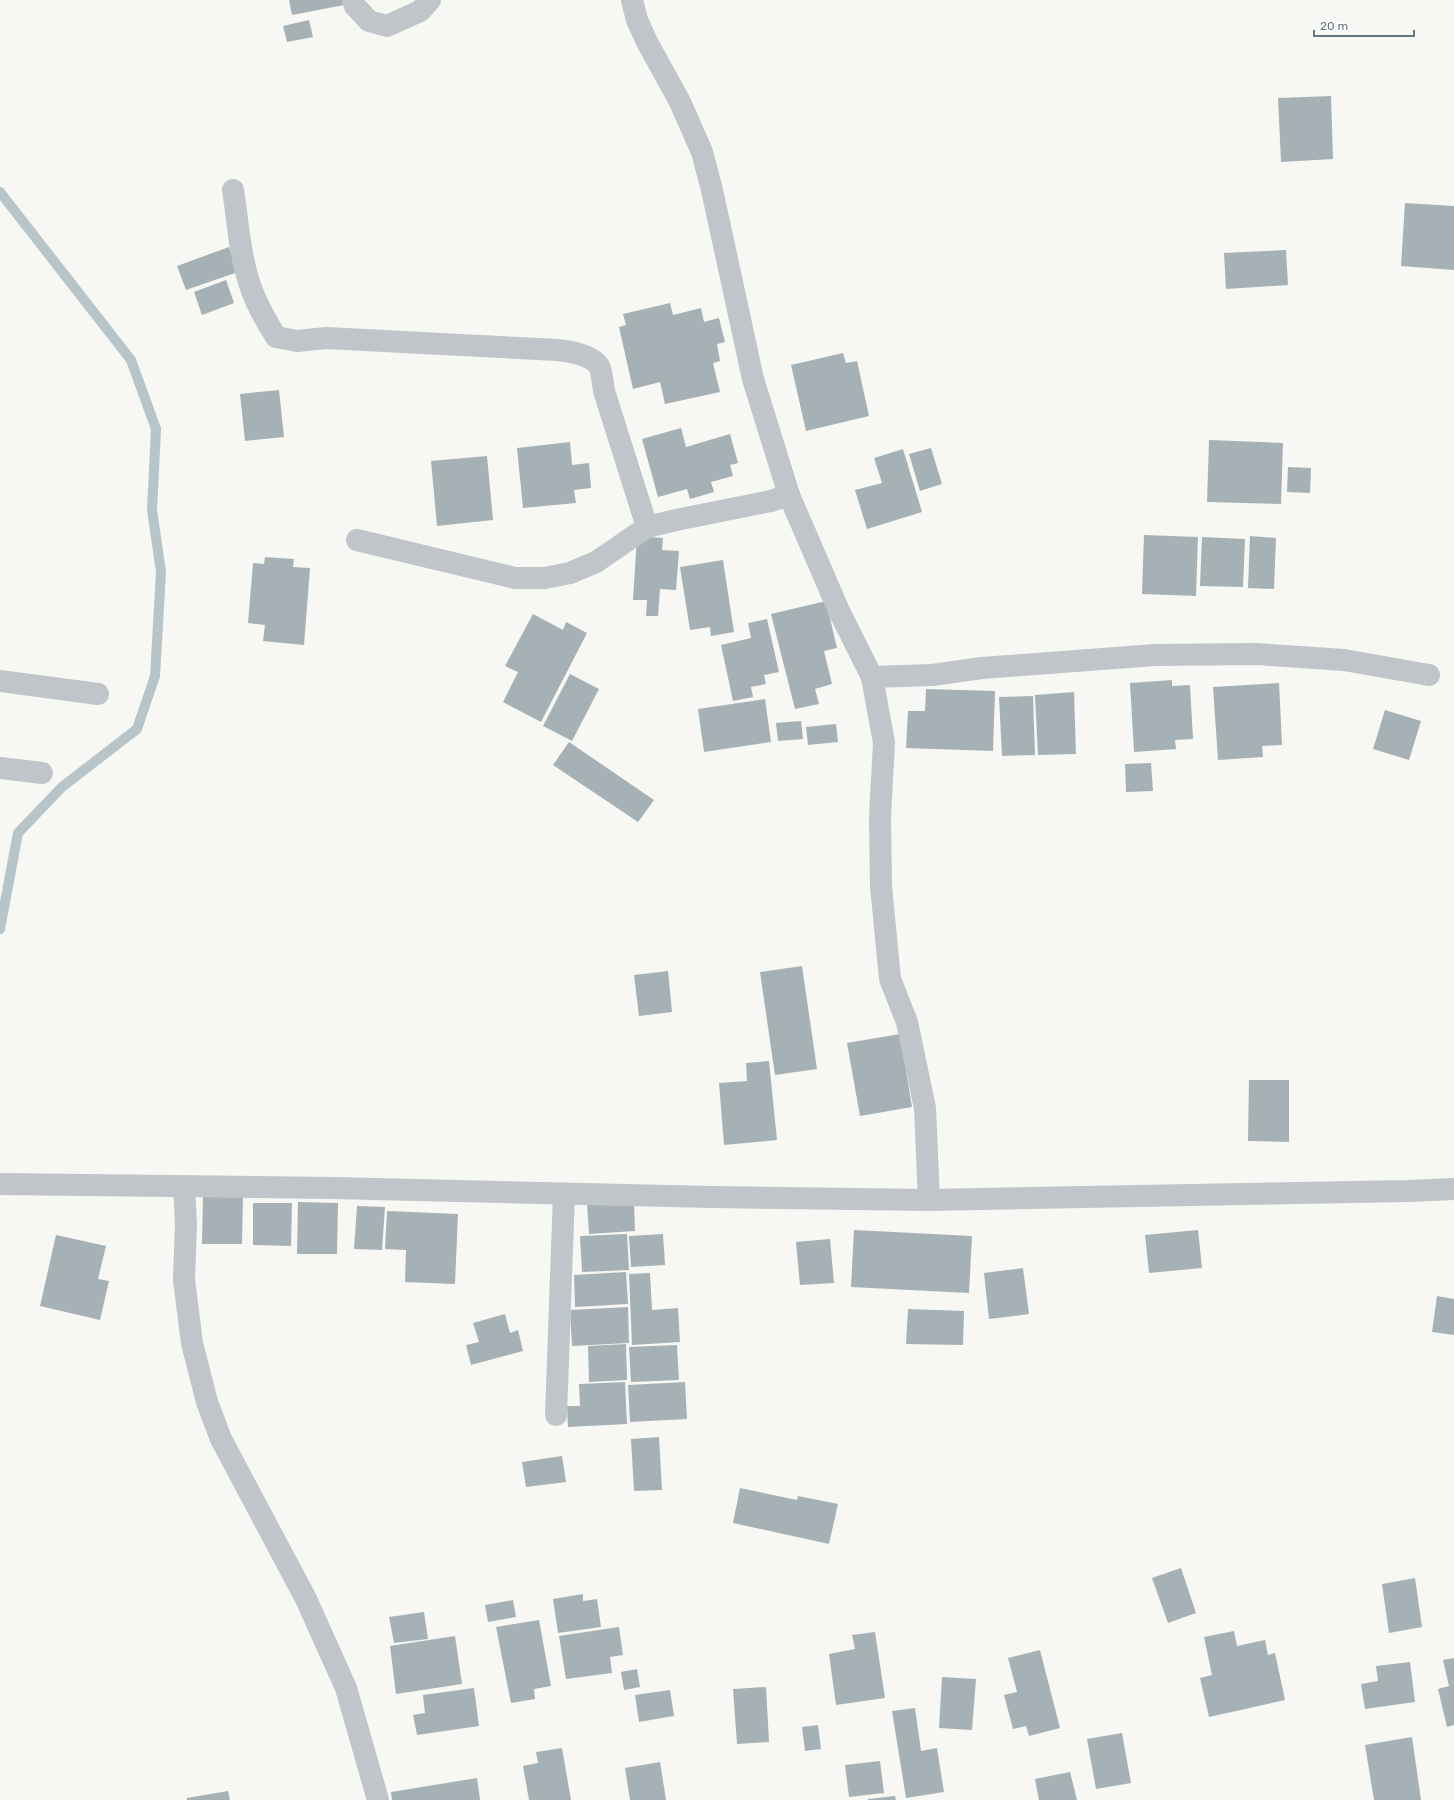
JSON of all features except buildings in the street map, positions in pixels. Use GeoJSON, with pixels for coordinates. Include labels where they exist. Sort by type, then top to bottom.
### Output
{"type":"FeatureCollection","features":[{"type":"Feature","properties":{"kind":"street"},"geometry":{"type":"LineString","coordinates":[[353,0],[355,6],[369,21],[387,26],[420,11],[430,0]]}},
{"type":"Feature","properties":{"kind":"street"},"geometry":{"type":"LineString","coordinates":[[632,0],[637,20],[647,42],[680,102],[702,152],[712,190],[753,379],[789,495],[839,611],[872,677],[884,743],[880,817],[881,878],[890,979],[907,1022],[925,1108],[929,1200]]}},
{"type":"Feature","properties":{"kind":"street"},"geometry":{"type":"LineString","coordinates":[[233,190],[248,281],[261,314],[276,337],[297,341],[326,338],[557,350],[570,352],[589,358],[600,367],[604,390],[647,528]]}},
{"type":"Feature","properties":{"kind":"street"},"geometry":{"type":"LineString","coordinates":[[357,540],[515,578],[545,578],[570,573],[596,562],[647,528],[676,520],[770,501],[789,495]]}},
{"type":"Feature","properties":{"kind":"street"},"geometry":{"type":"LineString","coordinates":[[872,677],[932,675],[982,668],[1155,655],[1248,654],[1344,660],[1429,675]]}},
{"type":"Feature","properties":{"kind":"street"},"geometry":{"type":"LineString","coordinates":[[0,681],[98,694]]}},
{"type":"Feature","properties":{"kind":"street"},"geometry":{"type":"LineString","coordinates":[[0,768],[42,773]]}},
{"type":"Feature","properties":{"kind":"street"},"geometry":{"type":"LineString","coordinates":[[0,1184],[341,1188],[564,1194],[929,1200],[1454,1189]]}},
{"type":"Feature","properties":{"kind":"street"},"geometry":{"type":"LineString","coordinates":[[184,1187],[186,1224],[184,1280],[192,1343],[206,1402],[221,1439],[306,1598],[346,1688],[378,1800]]}},
{"type":"Feature","properties":{"kind":"street"},"geometry":{"type":"LineString","coordinates":[[556,1415],[564,1194]]}},
{"type":"Feature","properties":{"kind":"waterway"},"geometry":{"type":"LineString","coordinates":[[0,192],[131,360],[156,429],[152,510],[161,572],[155,676],[137,729],[62,787],[18,833],[0,929]]}}]}
